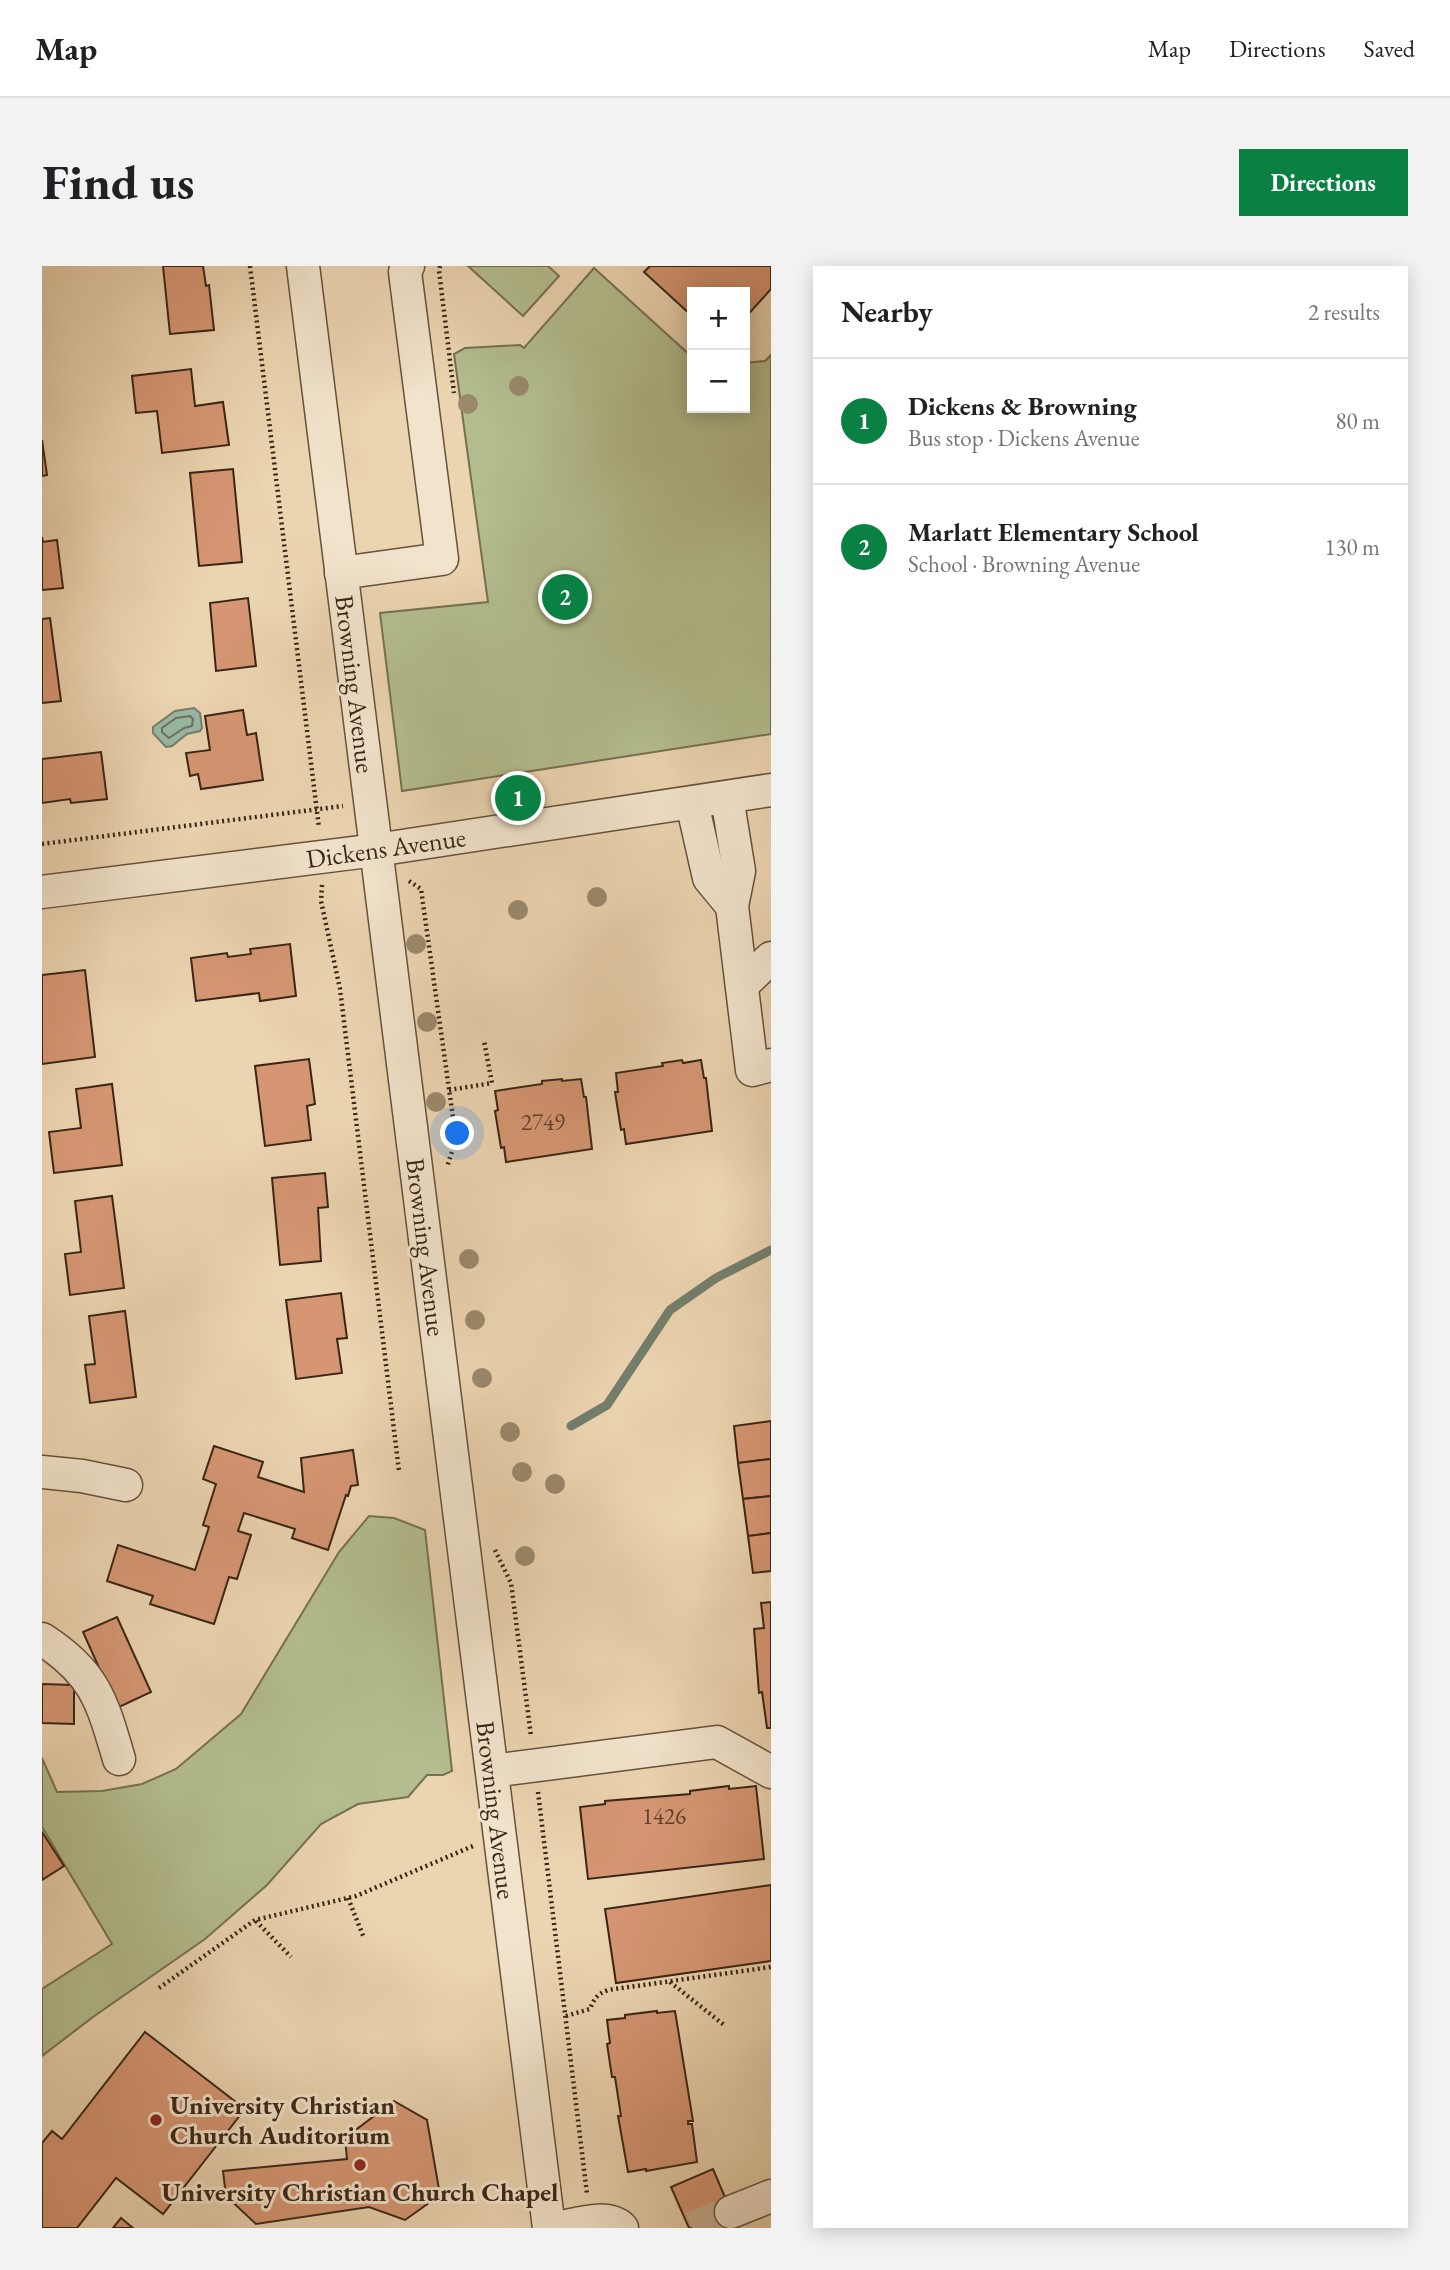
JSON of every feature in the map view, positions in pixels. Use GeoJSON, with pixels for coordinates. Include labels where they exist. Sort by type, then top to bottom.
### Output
{"type":"FeatureCollection","features":[{"type":"Feature","properties":{"kind":"street","name":"Browning Avenue"},"geometry":{"type":"LineString","coordinates":[[303,266],[549,2228]]}},
{"type":"Feature","properties":{"kind":"street"},"geometry":{"type":"LineString","coordinates":[[341,573],[442,559],[405,272],[408,266]]}},
{"type":"Feature","properties":{"kind":"street","name":"Dickens Avenue"},"geometry":{"type":"LineString","coordinates":[[42,892],[376,850],[771,790]]}},
{"type":"Feature","properties":{"kind":"street"},"geometry":{"type":"LineString","coordinates":[[727,797],[738,872],[732,906],[742,985],[762,1068]]}},
{"type":"Feature","properties":{"kind":"street"},"geometry":{"type":"LineString","coordinates":[[692,803],[709,878],[732,906]]}},
{"type":"Feature","properties":{"kind":"street"},"geometry":{"type":"LineString","coordinates":[[742,985],[771,958]]}},
{"type":"Feature","properties":{"kind":"street"},"geometry":{"type":"LineString","coordinates":[[42,1472],[82,1476],[126,1485]]}},
{"type":"Feature","properties":{"kind":"street"},"geometry":{"type":"LineString","coordinates":[[42,1639],[70,1658],[86,1676],[103,1705],[119,1759]]}},
{"type":"Feature","properties":{"kind":"street"},"geometry":{"type":"LineString","coordinates":[[492,1771],[717,1742],[771,1772]]}},
{"type":"Feature","properties":{"kind":"street"},"geometry":{"type":"LineString","coordinates":[[731,2212],[771,2196]]}},
{"type":"Feature","properties":{"kind":"street"},"geometry":{"type":"LineString","coordinates":[[556,2228],[604,2220],[619,2224],[622,2228]]}},
{"type":"Feature","properties":{"kind":"path"},"geometry":{"type":"LineString","coordinates":[[250,266],[323,857],[321,901],[340,989],[399,1471]]}},
{"type":"Feature","properties":{"kind":"path"},"geometry":{"type":"LineString","coordinates":[[42,844],[370,803]]}},
{"type":"Feature","properties":{"kind":"path"},"geometry":{"type":"LineString","coordinates":[[449,1090],[492,1083],[484,1041]]}},
{"type":"Feature","properties":{"kind":"path"},"geometry":{"type":"LineString","coordinates":[[537,1781],[591,2222]]}},
{"type":"Feature","properties":{"kind":"path"},"geometry":{"type":"LineString","coordinates":[[159,1988],[255,1920],[348,1898],[500,1835]]}},
{"type":"Feature","properties":{"kind":"path"},"geometry":{"type":"LineString","coordinates":[[348,1898],[364,1938]]}},
{"type":"Feature","properties":{"kind":"path"},"geometry":{"type":"LineString","coordinates":[[255,1920],[291,1956]]}},
{"type":"Feature","properties":{"kind":"path"},"geometry":{"type":"LineString","coordinates":[[566,2017],[590,2009],[594,1998],[601,1993],[771,1967]]}},
{"type":"Feature","properties":{"kind":"path"},"geometry":{"type":"LineString","coordinates":[[670,1981],[724,2025]]}},
{"type":"Feature","properties":{"kind":"shaded area"},"geometry":{"type":"Polygon","coordinates":[[[468,266],[548,266],[559,276],[523,316],[468,266]]]}},
{"type":"Feature","properties":{"kind":"shaded area"},"geometry":{"type":"Polygon","coordinates":[[[594,268],[687,352],[687,413],[750,413],[750,362],[765,361],[771,355],[771,734],[402,791],[380,613],[488,602],[454,354],[465,348],[520,345],[524,348],[594,268]]]}},
{"type":"Feature","properties":{"kind":"shaded area"},"geometry":{"type":"Polygon","coordinates":[[[369,1516],[394,1518],[425,1530],[452,1771],[443,1775],[427,1775],[408,1797],[358,1804],[321,1824],[267,1885],[205,1939],[42,2056],[42,1989],[112,1944],[42,1827],[42,1758],[57,1792],[102,1791],[142,1784],[176,1769],[241,1714],[339,1552],[369,1516]]]}},
{"type":"Feature","properties":{"kind":"water"},"geometry":{"type":"Polygon","coordinates":[[[194,708],[200,713],[200,731],[187,734],[172,746],[166,747],[153,733],[153,727],[175,711],[194,708]]]}},
{"type":"Feature","properties":{"kind":"building"},"geometry":{"type":"Polygon","coordinates":[[[163,266],[203,266],[206,286],[209,285],[214,330],[170,334],[163,266]]]}},
{"type":"Feature","properties":{"kind":"building"},"geometry":{"type":"Polygon","coordinates":[[[650,266],[771,266],[771,289],[750,312],[750,287],[687,287],[687,311],[644,272],[650,266]]]}},
{"type":"Feature","properties":{"kind":"building"},"geometry":{"type":"Polygon","coordinates":[[[191,369],[195,406],[223,402],[229,445],[162,453],[157,411],[136,413],[132,376],[191,369]]]}},
{"type":"Feature","properties":{"kind":"building"},"geometry":{"type":"Polygon","coordinates":[[[42,440],[47,475],[42,476],[42,440]]]}},
{"type":"Feature","properties":{"kind":"building"},"geometry":{"type":"Polygon","coordinates":[[[233,469],[242,562],[199,566],[190,473],[233,469]]]}},
{"type":"Feature","properties":{"kind":"building"},"geometry":{"type":"Polygon","coordinates":[[[42,537],[43,542],[57,540],[63,588],[42,590],[42,537]]]}},
{"type":"Feature","properties":{"kind":"building"},"geometry":{"type":"Polygon","coordinates":[[[248,598],[256,666],[216,671],[210,603],[248,598]]]}},
{"type":"Feature","properties":{"kind":"building"},"geometry":{"type":"Polygon","coordinates":[[[50,618],[61,701],[42,703],[42,619],[50,618]]]}},
{"type":"Feature","properties":{"kind":"building"},"geometry":{"type":"Polygon","coordinates":[[[243,710],[247,735],[256,733],[263,780],[201,789],[198,774],[190,776],[186,753],[210,750],[205,716],[243,710]]]}},
{"type":"Feature","properties":{"kind":"building"},"geometry":{"type":"Polygon","coordinates":[[[101,752],[107,799],[71,803],[70,799],[42,803],[42,759],[101,752]]]}},
{"type":"Feature","properties":{"kind":"building"},"geometry":{"type":"Polygon","coordinates":[[[290,944],[296,996],[260,1001],[259,993],[196,1001],[191,958],[227,953],[228,957],[251,954],[250,949],[290,944]]]}},
{"type":"Feature","properties":{"kind":"building"},"geometry":{"type":"Polygon","coordinates":[[[85,970],[95,1057],[42,1064],[42,975],[85,970]]]}},
{"type":"Feature","properties":{"kind":"building"},"geometry":{"type":"Polygon","coordinates":[[[309,1059],[315,1104],[307,1106],[311,1140],[265,1146],[255,1066],[309,1059]]]}},
{"type":"Feature","properties":{"kind":"building"},"geometry":{"type":"Polygon","coordinates":[[[682,1060],[683,1063],[701,1060],[706,1078],[712,1131],[626,1144],[615,1092],[618,1092],[616,1073],[663,1066],[662,1063],[682,1060]]]}},
{"type":"Feature","properties":{"kind":"building"},"geometry":{"type":"Polygon","coordinates":[[[562,1079],[581,1079],[586,1097],[592,1149],[506,1162],[495,1111],[498,1110],[495,1091],[562,1079]]]}},
{"type":"Feature","properties":{"kind":"building"},"geometry":{"type":"Polygon","coordinates":[[[112,1084],[122,1165],[54,1173],[49,1132],[81,1128],[76,1089],[112,1084]]]}},
{"type":"Feature","properties":{"kind":"building"},"geometry":{"type":"Polygon","coordinates":[[[325,1173],[328,1207],[318,1208],[321,1261],[280,1265],[272,1178],[325,1173]]]}},
{"type":"Feature","properties":{"kind":"building"},"geometry":{"type":"Polygon","coordinates":[[[112,1196],[124,1288],[70,1295],[65,1254],[81,1252],[75,1201],[112,1196]]]}},
{"type":"Feature","properties":{"kind":"building"},"geometry":{"type":"Polygon","coordinates":[[[341,1293],[347,1338],[337,1339],[342,1373],[296,1379],[286,1300],[341,1293]]]}},
{"type":"Feature","properties":{"kind":"building"},"geometry":{"type":"Polygon","coordinates":[[[125,1311],[136,1397],[90,1403],[85,1365],[95,1364],[89,1316],[125,1311]]]}},
{"type":"Feature","properties":{"kind":"building"},"geometry":{"type":"Polygon","coordinates":[[[771,1421],[771,1459],[738,1463],[734,1426],[771,1421]]]}},
{"type":"Feature","properties":{"kind":"building"},"geometry":{"type":"Polygon","coordinates":[[[214,1446],[263,1462],[258,1477],[304,1492],[301,1458],[353,1450],[358,1485],[351,1486],[348,1496],[346,1495],[328,1550],[292,1538],[295,1529],[244,1513],[238,1531],[251,1535],[237,1579],[229,1577],[214,1624],[150,1604],[153,1596],[107,1581],[118,1545],[195,1570],[209,1527],[203,1525],[216,1484],[203,1479],[214,1446]]]}},
{"type":"Feature","properties":{"kind":"building"},"geometry":{"type":"Polygon","coordinates":[[[771,1459],[771,1496],[743,1499],[738,1463],[771,1459]]]}},
{"type":"Feature","properties":{"kind":"building"},"geometry":{"type":"Polygon","coordinates":[[[771,1496],[771,1533],[748,1536],[743,1499],[771,1496]]]}},
{"type":"Feature","properties":{"kind":"building"},"geometry":{"type":"Polygon","coordinates":[[[771,1533],[771,1571],[753,1573],[748,1536],[771,1533]]]}},
{"type":"Feature","properties":{"kind":"building"},"geometry":{"type":"Polygon","coordinates":[[[771,1602],[771,1728],[767,1728],[762,1692],[759,1693],[754,1629],[764,1628],[761,1603],[771,1602]]]}},
{"type":"Feature","properties":{"kind":"building"},"geometry":{"type":"Polygon","coordinates":[[[117,1617],[151,1692],[117,1708],[83,1632],[117,1617]]]}},
{"type":"Feature","properties":{"kind":"building"},"geometry":{"type":"Polygon","coordinates":[[[42,1684],[74,1685],[74,1724],[42,1723],[42,1684]]]}},
{"type":"Feature","properties":{"kind":"building"},"geometry":{"type":"Polygon","coordinates":[[[729,1786],[729,1789],[756,1786],[764,1859],[588,1879],[580,1807],[605,1804],[605,1801],[690,1794],[690,1791],[729,1786]]]}},
{"type":"Feature","properties":{"kind":"building"},"geometry":{"type":"Polygon","coordinates":[[[42,1832],[64,1866],[42,1880],[42,1832]]]}},
{"type":"Feature","properties":{"kind":"building"},"geometry":{"type":"Polygon","coordinates":[[[771,1885],[771,1961],[616,1983],[605,1909],[771,1885]]]}},
{"type":"Feature","properties":{"kind":"building"},"geometry":{"type":"Polygon","coordinates":[[[657,2011],[675,2011],[693,2121],[688,2121],[688,2124],[692,2124],[697,2162],[628,2172],[618,2116],[621,2116],[615,2077],[612,2077],[607,2044],[610,2043],[607,2020],[657,2011]]]}},
{"type":"Feature","properties":{"kind":"building","name":"University Christian Church Auditorium"},"geometry":{"type":"Polygon","coordinates":[[[145,2032],[245,2109],[163,2214],[116,2178],[77,2228],[42,2228],[42,2143],[52,2131],[62,2139],[145,2032]]]}},
{"type":"Feature","properties":{"kind":"building","name":"University Christian Church Chapel"},"geometry":{"type":"Polygon","coordinates":[[[394,2101],[427,2120],[440,2195],[405,2220],[369,2207],[256,2224],[226,2196],[223,2171],[347,2159],[345,2138],[394,2101]]]}},
{"type":"Feature","properties":{"kind":"building"},"geometry":{"type":"Polygon","coordinates":[[[713,2169],[738,2228],[689,2228],[671,2187],[713,2169]]]}},
{"type":"Feature","properties":{"kind":"building"},"geometry":{"type":"Polygon","coordinates":[[[121,2218],[133,2228],[113,2228],[121,2218]]]}},
{"type":"Feature","properties":{"kind":"waterway"},"geometry":{"type":"LineString","coordinates":[[571,1426],[607,1405],[670,1310],[716,1278],[771,1250]]}},
{"type":"Feature","properties":{"kind":"tunnel"},"geometry":{"type":"LineString","coordinates":[[692,2228],[731,2212]]}},
{"type":"Feature","properties":{"kind":"place","name":"Marlatt Elementary School"},"geometry":{"type":"Point","coordinates":[565,597]}},
{"type":"Feature","properties":{"kind":"place","name":"Dickens & Browning"},"geometry":{"type":"Point","coordinates":[518,798]}},
{"type":"Feature","properties":{"kind":"place","name":"University Christian Church Auditorium"},"geometry":{"type":"Point","coordinates":[156,2120]}},
{"type":"Feature","properties":{"kind":"place","name":"University Christian Church Chapel"},"geometry":{"type":"Point","coordinates":[360,2165]}}]}
